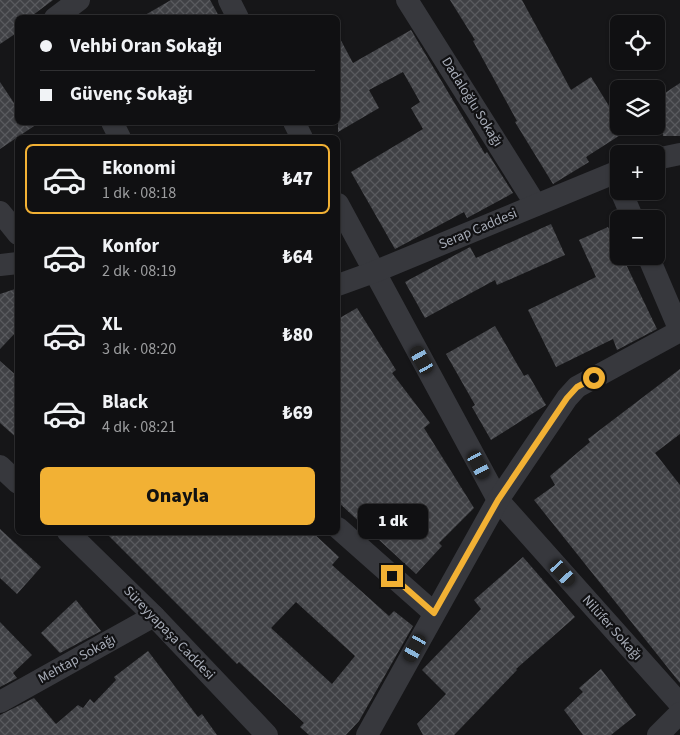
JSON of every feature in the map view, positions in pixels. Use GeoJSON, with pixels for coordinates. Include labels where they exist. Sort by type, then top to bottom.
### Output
{"type":"FeatureCollection","features":[{"type":"Feature","properties":{"kind":"street"},"geometry":{"type":"LineString","coordinates":[[59,15],[79,0]]}},
{"type":"Feature","properties":{"kind":"street"},"geometry":{"type":"LineString","coordinates":[[229,0],[236,15]]}},
{"type":"Feature","properties":{"kind":"street","name":"Dadaloğlu Sokağı"},"geometry":{"type":"LineString","coordinates":[[407,0],[536,205]]}},
{"type":"Feature","properties":{"kind":"street"},"geometry":{"type":"LineString","coordinates":[[665,157],[680,154]]}},
{"type":"Feature","properties":{"kind":"street","name":"Serap Caddesi"},"geometry":{"type":"LineString","coordinates":[[340,284],[536,205],[610,182]]}},
{"type":"Feature","properties":{"kind":"street","name":"Nilüfer Sokağı"},"geometry":{"type":"LineString","coordinates":[[340,208],[498,500],[680,704]]}},
{"type":"Feature","properties":{"kind":"street"},"geometry":{"type":"LineString","coordinates":[[0,212],[15,230]]}},
{"type":"Feature","properties":{"kind":"street"},"geometry":{"type":"LineString","coordinates":[[0,265],[15,263]]}},
{"type":"Feature","properties":{"kind":"street"},"geometry":{"type":"LineString","coordinates":[[367,735],[498,500],[573,391],[680,331],[652,265]]}},
{"type":"Feature","properties":{"kind":"street"},"geometry":{"type":"LineString","coordinates":[[0,466],[15,480]]}},
{"type":"Feature","properties":{"kind":"street"},"geometry":{"type":"LineString","coordinates":[[340,530],[434,613]]}},
{"type":"Feature","properties":{"kind":"street","name":"Süreyyapaşa Caddesi"},"geometry":{"type":"LineString","coordinates":[[71,535],[154,616],[267,735]]}},
{"type":"Feature","properties":{"kind":"street","name":"Mehtap Sokağı"},"geometry":{"type":"LineString","coordinates":[[0,702],[154,616]]}},
{"type":"Feature","properties":{"kind":"street"},"geometry":{"type":"LineString","coordinates":[[658,735],[680,713]]}},
{"type":"Feature","properties":{"kind":"building"},"geometry":{"type":"Polygon","coordinates":[[[0,0],[53,0],[33,15],[15,15],[15,34],[0,44],[0,0]]]}},
{"type":"Feature","properties":{"kind":"building"},"geometry":{"type":"Polygon","coordinates":[[[171,0],[210,0],[218,15],[145,15],[171,0]]]}},
{"type":"Feature","properties":{"kind":"building"},"geometry":{"type":"Polygon","coordinates":[[[450,0],[522,0],[571,90],[591,77],[610,108],[610,135],[620,135],[586,157],[589,162],[553,184],[515,122],[517,121],[473,41],[475,40],[450,0]]]}},
{"type":"Feature","properties":{"kind":"building"},"geometry":{"type":"Polygon","coordinates":[[[411,30],[485,154],[487,152],[513,193],[467,218],[464,212],[395,249],[351,172],[423,129],[411,108],[420,102],[403,72],[369,90],[379,108],[338,132],[338,125],[340,125],[340,39],[353,63],[411,30]]]}},
{"type":"Feature","properties":{"kind":"building"},"geometry":{"type":"Polygon","coordinates":[[[0,82],[15,104],[15,125],[36,125],[21,135],[15,135],[15,139],[0,149],[0,82]]]}},
{"type":"Feature","properties":{"kind":"building"},"geometry":{"type":"Polygon","coordinates":[[[680,83],[680,136],[663,136],[665,135],[665,93],[680,83]]]}},
{"type":"Feature","properties":{"kind":"building"},"geometry":{"type":"Polygon","coordinates":[[[551,224],[565,255],[497,285],[495,280],[425,318],[405,282],[470,247],[476,258],[551,224]]]}},
{"type":"Feature","properties":{"kind":"building"},"geometry":{"type":"Polygon","coordinates":[[[608,227],[610,231],[610,265],[626,265],[657,329],[617,350],[613,339],[556,367],[528,310],[596,277],[579,240],[608,227]]]}},
{"type":"Feature","properties":{"kind":"building"},"geometry":{"type":"Polygon","coordinates":[[[15,289],[15,333],[0,349],[0,294],[15,289]]]}},
{"type":"Feature","properties":{"kind":"building"},"geometry":{"type":"Polygon","coordinates":[[[357,308],[396,370],[392,373],[430,423],[424,428],[474,508],[439,543],[442,546],[416,574],[340,504],[340,318],[357,308]]]}},
{"type":"Feature","properties":{"kind":"building"},"geometry":{"type":"Polygon","coordinates":[[[495,326],[524,376],[528,374],[546,405],[491,440],[472,407],[475,405],[446,354],[495,326]]]}},
{"type":"Feature","properties":{"kind":"building"},"geometry":{"type":"Polygon","coordinates":[[[0,361],[15,374],[15,436],[0,423],[0,361]]]}},
{"type":"Feature","properties":{"kind":"building"},"geometry":{"type":"Polygon","coordinates":[[[680,369],[680,434],[655,453],[680,485],[680,683],[534,500],[555,485],[550,476],[590,442],[588,439],[680,369]]]}},
{"type":"Feature","properties":{"kind":"building"},"geometry":{"type":"Polygon","coordinates":[[[0,529],[41,567],[17,594],[0,578],[0,529]]]}},
{"type":"Feature","properties":{"kind":"building"},"geometry":{"type":"Polygon","coordinates":[[[108,535],[315,535],[339,557],[332,565],[389,616],[394,611],[413,626],[359,721],[346,735],[309,735],[300,727],[304,723],[239,662],[237,664],[108,535]],[[296,602],[271,628],[332,684],[355,656],[296,602]]]}},
{"type":"Feature","properties":{"kind":"building"},"geometry":{"type":"Polygon","coordinates":[[[523,557],[575,617],[516,669],[454,735],[423,735],[417,724],[446,694],[422,670],[481,609],[474,600],[523,557]]]}},
{"type":"Feature","properties":{"kind":"building"},"geometry":{"type":"Polygon","coordinates":[[[76,600],[101,631],[60,653],[41,633],[76,600]]]}},
{"type":"Feature","properties":{"kind":"building"},"geometry":{"type":"Polygon","coordinates":[[[0,622],[32,655],[13,673],[17,678],[0,687],[0,622]]]}},
{"type":"Feature","properties":{"kind":"building"},"geometry":{"type":"Polygon","coordinates":[[[148,651],[198,717],[202,714],[217,735],[0,735],[0,715],[34,698],[56,724],[78,705],[83,708],[90,699],[94,703],[116,680],[114,677],[148,651]]]}},
{"type":"Feature","properties":{"kind":"building"},"geometry":{"type":"Polygon","coordinates":[[[601,669],[636,715],[611,735],[583,735],[564,710],[583,692],[579,688],[601,669]]]}},
{"type":"Feature","properties":{"kind":"route"},"geometry":{"type":"LineString","coordinates":[[392,576],[434,613],[498,500],[567,398],[577,387],[594,378]]}}]}
